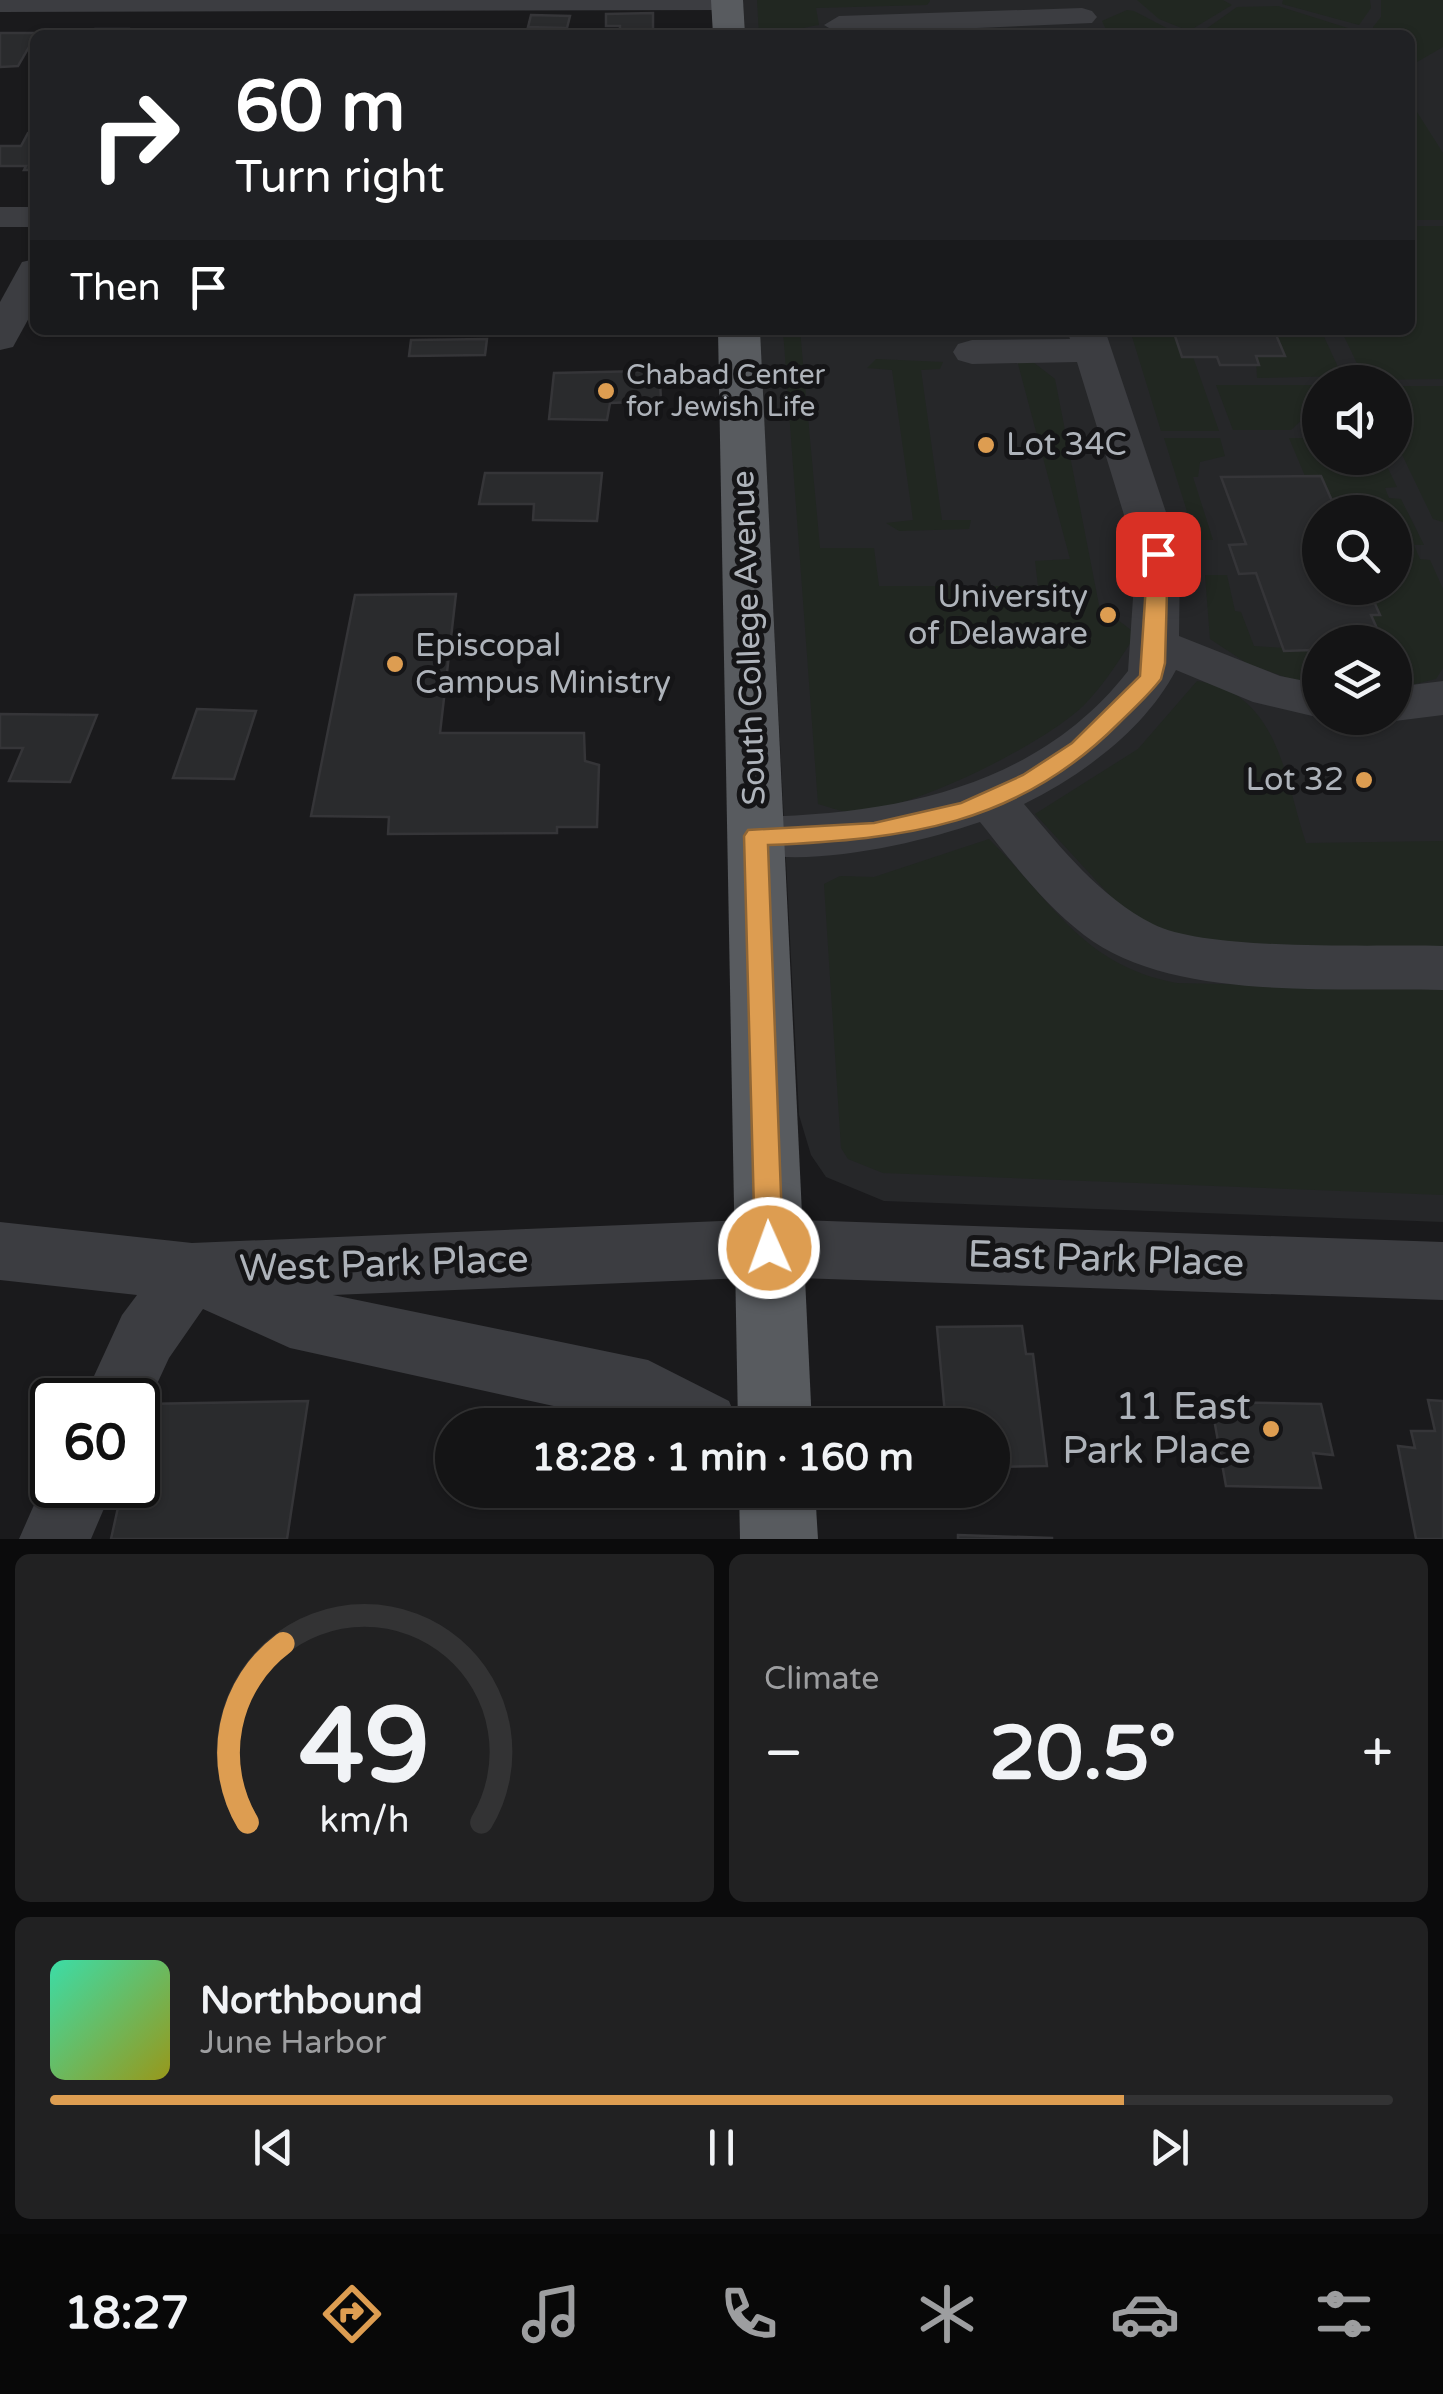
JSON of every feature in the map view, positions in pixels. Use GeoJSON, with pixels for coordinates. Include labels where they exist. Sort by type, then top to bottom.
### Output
{"type":"FeatureCollection","features":[{"type":"Feature","properties":{"kind":"main road"},"geometry":{"type":"LineString","coordinates":[[728,0],[729,30]]}},
{"type":"Feature","properties":{"kind":"main road","name":"South College Avenue"},"geometry":{"type":"LineString","coordinates":[[739,335],[774,1408]]}},
{"type":"Feature","properties":{"kind":"street"},"geometry":{"type":"LineString","coordinates":[[0,3],[728,0]]}},
{"type":"Feature","properties":{"kind":"street"},"geometry":{"type":"LineString","coordinates":[[839,25],[992,27],[1082,17]]}},
{"type":"Feature","properties":{"kind":"street"},"geometry":{"type":"LineString","coordinates":[[0,217],[30,217]]}},
{"type":"Feature","properties":{"kind":"street"},"geometry":{"type":"LineString","coordinates":[[0,339],[30,280]]}},
{"type":"Feature","properties":{"kind":"street"},"geometry":{"type":"LineString","coordinates":[[756,836],[874,832],[992,801],[1080,749],[1150,679],[1156,644],[1158,554],[1089,340],[972,352]]}},
{"type":"Feature","properties":{"kind":"street"},"geometry":{"type":"LineString","coordinates":[[1156,644],[1270,690],[1302,698]]}},
{"type":"Feature","properties":{"kind":"street"},"geometry":{"type":"LineString","coordinates":[[1412,702],[1443,698]]}},
{"type":"Feature","properties":{"kind":"street"},"geometry":{"type":"LineString","coordinates":[[992,801],[1088,910],[1116,933],[1159,954],[1194,960],[1443,968]]}},
{"type":"Feature","properties":{"kind":"street","name":"East Park Place"},"geometry":{"type":"LineString","coordinates":[[769,1248],[1443,1271]]}},
{"type":"Feature","properties":{"kind":"street","name":"West Park Place"},"geometry":{"type":"LineString","coordinates":[[0,1251],[192,1272],[769,1248]]}},
{"type":"Feature","properties":{"kind":"street"},"geometry":{"type":"LineString","coordinates":[[127,1378],[145,1337],[192,1272],[290,1316],[648,1393],[674,1408]]}},
{"type":"Feature","properties":{"kind":"street"},"geometry":{"type":"LineString","coordinates":[[55,1539],[69,1508]]}},
{"type":"Feature","properties":{"kind":"shaded area","name":"University of Delaware"},"geometry":{"type":"Polygon","coordinates":[[[742,0],[1443,0],[1443,1222],[884,1201],[826,1177],[811,1155],[799,1115],[759,335],[1415,335],[1415,30],[744,30],[742,0]]]}},
{"type":"Feature","properties":{"kind":"shaded area"},"geometry":{"type":"Polygon","coordinates":[[[757,0],[930,0],[927,5],[816,8],[819,25],[759,30],[757,0]]]}},
{"type":"Feature","properties":{"kind":"shaded area"},"geometry":{"type":"Polygon","coordinates":[[[1137,0],[1223,0],[1232,5],[1191,30],[1159,19],[1137,0]]]}},
{"type":"Feature","properties":{"kind":"shaded area"},"geometry":{"type":"Polygon","coordinates":[[[1283,0],[1370,0],[1371,8],[1359,25],[1282,4],[1283,0]]]}},
{"type":"Feature","properties":{"kind":"shaded area"},"geometry":{"type":"Polygon","coordinates":[[[1381,0],[1443,0],[1443,47],[1415,63],[1415,30],[1375,30],[1381,17],[1381,0]]]}},
{"type":"Feature","properties":{"kind":"shaded area"},"geometry":{"type":"Polygon","coordinates":[[[1278,6],[1354,30],[1205,30],[1237,7],[1278,6]]]}},
{"type":"Feature","properties":{"kind":"shaded area"},"geometry":{"type":"Polygon","coordinates":[[[1127,10],[1170,30],[1106,30],[1102,21],[1127,10]]]}},
{"type":"Feature","properties":{"kind":"shaded area"},"geometry":{"type":"Polygon","coordinates":[[[1415,109],[1443,153],[1443,220],[1415,220],[1415,109]]]}},
{"type":"Feature","properties":{"kind":"shaded area"},"geometry":{"type":"Polygon","coordinates":[[[1415,226],[1443,226],[1443,379],[1412,379],[1412,365],[1358,365],[1343,335],[1415,335],[1415,226]]]}},
{"type":"Feature","properties":{"kind":"shaded area"},"geometry":{"type":"Polygon","coordinates":[[[783,335],[800,335],[820,548],[874,548],[879,586],[1038,586],[1035,561],[1070,559],[1017,360],[1033,362],[1055,379],[1099,605],[1136,634],[1086,703],[1008,756],[937,789],[872,810],[848,812],[818,804],[783,335]]]}},
{"type":"Feature","properties":{"kind":"shaded area"},"geometry":{"type":"Polygon","coordinates":[[[1132,335],[1177,335],[1193,357],[1219,431],[1161,431],[1132,335]]]}},
{"type":"Feature","properties":{"kind":"shaded area"},"geometry":{"type":"Polygon","coordinates":[[[1276,335],[1323,335],[1337,365],[1302,365],[1302,377],[1257,378],[1256,356],[1285,356],[1276,335]]]}},
{"type":"Feature","properties":{"kind":"shaded area"},"geometry":{"type":"Polygon","coordinates":[[[876,359],[943,362],[940,369],[921,370],[942,520],[971,520],[969,529],[899,531],[886,523],[913,520],[892,370],[867,368],[876,359]]]}},
{"type":"Feature","properties":{"kind":"shaded area"},"geometry":{"type":"Polygon","coordinates":[[[1216,385],[1302,385],[1302,420],[1291,430],[1233,430],[1216,385]]]}},
{"type":"Feature","properties":{"kind":"shaded area"},"geometry":{"type":"Polygon","coordinates":[[[1412,386],[1443,386],[1443,522],[1433,519],[1412,475],[1412,386]]]}},
{"type":"Feature","properties":{"kind":"shaded area"},"geometry":{"type":"Polygon","coordinates":[[[1164,438],[1220,438],[1225,456],[1200,462],[1198,477],[1193,477],[1213,540],[1196,540],[1164,438]]]}},
{"type":"Feature","properties":{"kind":"shaded area"},"geometry":{"type":"Polygon","coordinates":[[[1289,438],[1302,438],[1302,469],[1289,438]]]}},
{"type":"Feature","properties":{"kind":"shaded area"},"geometry":{"type":"Polygon","coordinates":[[[1391,475],[1397,487],[1385,488],[1388,495],[1329,495],[1321,476],[1305,476],[1391,475]]]}},
{"type":"Feature","properties":{"kind":"shaded area"},"geometry":{"type":"Polygon","coordinates":[[[1412,521],[1424,545],[1414,545],[1420,559],[1430,560],[1443,589],[1443,668],[1436,679],[1412,685],[1412,625],[1375,625],[1371,615],[1379,614],[1375,605],[1412,605],[1412,521]]]}},
{"type":"Feature","properties":{"kind":"shaded area"},"geometry":{"type":"Polygon","coordinates":[[[1205,575],[1227,575],[1235,611],[1241,612],[1254,646],[1302,649],[1302,683],[1248,664],[1210,639],[1205,575]]]}},
{"type":"Feature","properties":{"kind":"shaded area"},"geometry":{"type":"Polygon","coordinates":[[[1197,681],[1224,689],[1246,702],[1262,720],[1283,766],[1306,843],[1443,841],[1443,958],[1178,944],[1115,901],[1035,814],[1138,749],[1197,681]]]}},
{"type":"Feature","properties":{"kind":"shaded area"},"geometry":{"type":"Polygon","coordinates":[[[989,839],[1072,928],[1117,962],[1144,974],[1177,983],[1443,989],[1443,1195],[883,1173],[848,1159],[841,1148],[824,884],[840,876],[874,877],[989,839]]]}},
{"type":"Feature","properties":{"kind":"building"},"geometry":{"type":"Polygon","coordinates":[[[653,13],[653,30],[606,26],[606,14],[653,13]]]}},
{"type":"Feature","properties":{"kind":"building"},"geometry":{"type":"Polygon","coordinates":[[[531,15],[570,16],[567,28],[528,27],[531,15]]]}},
{"type":"Feature","properties":{"kind":"building"},"geometry":{"type":"Polygon","coordinates":[[[0,33],[30,33],[30,45],[18,66],[0,67],[0,33]]]}},
{"type":"Feature","properties":{"kind":"building"},"geometry":{"type":"Polygon","coordinates":[[[30,133],[30,170],[24,170],[26,166],[0,166],[0,146],[21,146],[30,133]]]}},
{"type":"Feature","properties":{"kind":"building"},"geometry":{"type":"Polygon","coordinates":[[[1175,335],[1276,335],[1285,356],[1256,356],[1259,365],[1220,365],[1217,357],[1182,357],[1175,335]]]}},
{"type":"Feature","properties":{"kind":"building"},"geometry":{"type":"Polygon","coordinates":[[[487,339],[485,355],[409,356],[411,340],[487,339]]]}},
{"type":"Feature","properties":{"kind":"building","name":"Chabad Center for Jewish Life"},"geometry":{"type":"Polygon","coordinates":[[[644,371],[646,380],[660,381],[661,401],[610,403],[607,420],[549,419],[554,373],[644,371]]]}},
{"type":"Feature","properties":{"kind":"building"},"geometry":{"type":"Polygon","coordinates":[[[485,473],[602,473],[597,521],[533,520],[534,504],[479,504],[485,473]]]}},
{"type":"Feature","properties":{"kind":"building"},"geometry":{"type":"Polygon","coordinates":[[[1321,476],[1329,495],[1302,495],[1302,605],[1376,605],[1380,615],[1371,615],[1375,625],[1302,625],[1302,650],[1284,651],[1256,573],[1239,574],[1229,545],[1246,544],[1221,477],[1321,476]]]}},
{"type":"Feature","properties":{"kind":"building","name":"Episcopal Campus Ministry"},"geometry":{"type":"Polygon","coordinates":[[[456,594],[440,733],[584,733],[585,761],[599,765],[597,827],[557,827],[557,833],[388,834],[389,817],[311,816],[355,595],[456,594]]]}},
{"type":"Feature","properties":{"kind":"building"},"geometry":{"type":"Polygon","coordinates":[[[197,709],[256,711],[234,779],[173,778],[197,709]]]}},
{"type":"Feature","properties":{"kind":"building"},"geometry":{"type":"Polygon","coordinates":[[[0,714],[97,715],[70,782],[9,781],[23,748],[0,748],[0,714]]]}},
{"type":"Feature","properties":{"kind":"building"},"geometry":{"type":"Polygon","coordinates":[[[1022,1326],[1026,1354],[1033,1354],[1047,1466],[1010,1467],[1010,1408],[944,1408],[937,1327],[1022,1326]]]}},
{"type":"Feature","properties":{"kind":"building"},"geometry":{"type":"Polygon","coordinates":[[[1428,1400],[1443,1401],[1443,1539],[1416,1539],[1398,1446],[1415,1448],[1411,1431],[1435,1431],[1428,1400]]]}},
{"type":"Feature","properties":{"kind":"building"},"geometry":{"type":"Polygon","coordinates":[[[308,1401],[287,1539],[111,1539],[118,1508],[160,1508],[160,1404],[308,1401]]]}},
{"type":"Feature","properties":{"kind":"building","name":"11 East Park Place"},"geometry":{"type":"Polygon","coordinates":[[[1211,1402],[1321,1404],[1333,1455],[1313,1453],[1321,1488],[1226,1486],[1211,1402]]]}},
{"type":"Feature","properties":{"kind":"building"},"geometry":{"type":"Polygon","coordinates":[[[958,1535],[1052,1538],[1052,1539],[958,1539],[958,1535]]]}},
{"type":"Feature","properties":{"kind":"place","name":"Chabad Center for Jewish Life"},"geometry":{"type":"Point","coordinates":[606,391]}},
{"type":"Feature","properties":{"kind":"place","name":"Lot 34C"},"geometry":{"type":"Point","coordinates":[986,445]}},
{"type":"Feature","properties":{"kind":"place","name":"University of Delaware"},"geometry":{"type":"Point","coordinates":[1108,615]}},
{"type":"Feature","properties":{"kind":"place","name":"Episcopal Campus Ministry"},"geometry":{"type":"Point","coordinates":[395,664]}},
{"type":"Feature","properties":{"kind":"place","name":"Lot 32"},"geometry":{"type":"Point","coordinates":[1364,780]}},
{"type":"Feature","properties":{"kind":"place","name":"11 East Park Place"},"geometry":{"type":"Point","coordinates":[1271,1429]}},
{"type":"Feature","properties":{"kind":"route"},"geometry":{"type":"LineString","coordinates":[[769,1248],[756,836],[874,832],[966,810],[1031,781],[1080,749],[1150,679],[1155,663],[1158,554]]}}]}
